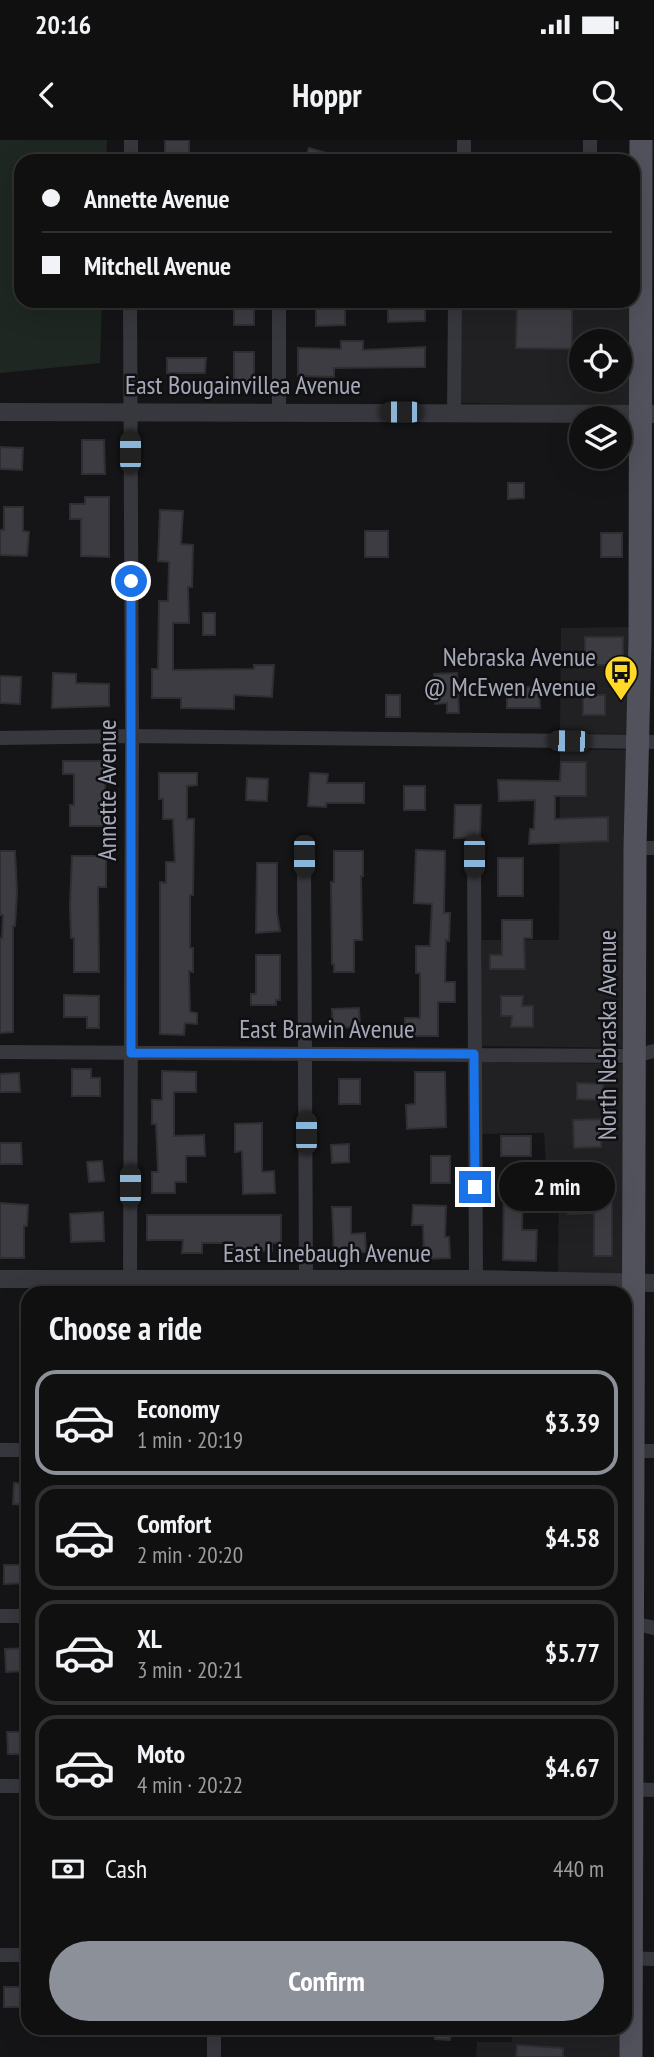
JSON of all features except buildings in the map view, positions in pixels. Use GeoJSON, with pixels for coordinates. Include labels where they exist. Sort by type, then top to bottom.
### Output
{"type":"FeatureCollection","features":[{"type":"Feature","properties":{"kind":"main road","name":"North Nebraska Avenue"},"geometry":{"type":"LineString","coordinates":[[631,2057],[637,1958],[637,1451],[644,1283],[646,742],[640,641],[647,414],[641,140]]}},
{"type":"Feature","properties":{"kind":"main road"},"geometry":{"type":"LineString","coordinates":[[641,167],[654,220]]}},
{"type":"Feature","properties":{"kind":"street","name":"Annette Avenue"},"geometry":{"type":"LineString","coordinates":[[130,308],[130,1280]]}},
{"type":"Feature","properties":{"kind":"street"},"geometry":{"type":"LineString","coordinates":[[278,412],[279,308]]}},
{"type":"Feature","properties":{"kind":"street"},"geometry":{"type":"LineString","coordinates":[[454,412],[455,308]]}},
{"type":"Feature","properties":{"kind":"street","name":"East Bougainvillea Avenue"},"geometry":{"type":"LineString","coordinates":[[0,412],[647,414]]}},
{"type":"Feature","properties":{"kind":"street"},"geometry":{"type":"LineString","coordinates":[[0,738],[132,736],[646,742]]}},
{"type":"Feature","properties":{"kind":"street"},"geometry":{"type":"LineString","coordinates":[[304,856],[306,1280]]}},
{"type":"Feature","properties":{"kind":"street"},"geometry":{"type":"LineString","coordinates":[[474,856],[475,1279]]}},
{"type":"Feature","properties":{"kind":"street","name":"East Brawin Avenue"},"geometry":{"type":"LineString","coordinates":[[0,1052],[644,1054]]}},
{"type":"Feature","properties":{"kind":"street","name":"East Linebaugh Avenue"},"geometry":{"type":"LineString","coordinates":[[0,1279],[130,1280],[204,1286]]}},
{"type":"Feature","properties":{"kind":"street","name":"East Linebaugh Avenue"},"geometry":{"type":"LineString","coordinates":[[229,1286],[306,1280],[475,1279],[644,1283]]}},
{"type":"Feature","properties":{"kind":"street"},"geometry":{"type":"LineString","coordinates":[[1,1450],[21,1450]]}},
{"type":"Feature","properties":{"kind":"street"},"geometry":{"type":"LineString","coordinates":[[0,1616],[21,1616]]}},
{"type":"Feature","properties":{"kind":"street"},"geometry":{"type":"LineString","coordinates":[[0,1786],[21,1786]]}},
{"type":"Feature","properties":{"kind":"street"},"geometry":{"type":"LineString","coordinates":[[0,1955],[21,1955]]}},
{"type":"Feature","properties":{"kind":"street"},"geometry":{"type":"LineString","coordinates":[[214,2035],[214,2057]]}},
{"type":"Feature","properties":{"kind":"shaded area"},"geometry":{"type":"Polygon","coordinates":[[[0,140],[107,140],[106,154],[14,154],[14,308],[102,308],[100,363],[0,373],[0,140]]]}},
{"type":"Feature","properties":{"kind":"shaded area"},"geometry":{"type":"Polygon","coordinates":[[[462,308],[631,308],[631,329],[569,329],[569,392],[631,392],[631,406],[461,403],[462,308]]]}},
{"type":"Feature","properties":{"kind":"shaded area"},"geometry":{"type":"Polygon","coordinates":[[[631,627],[630,734],[560,733],[561,628],[631,627]]]}},
{"type":"Feature","properties":{"kind":"shaded area"},"geometry":{"type":"Polygon","coordinates":[[[560,749],[630,750],[627,1048],[482,1046],[482,940],[559,940],[560,749]]]}},
{"type":"Feature","properties":{"kind":"shaded area"},"geometry":{"type":"Polygon","coordinates":[[[482,1062],[627,1064],[627,1275],[558,1273],[559,1166],[546,1165],[544,1133],[482,1134],[482,1062]]]}},
{"type":"Feature","properties":{"kind":"shaded area"},"geometry":{"type":"Polygon","coordinates":[[[512,2035],[623,2035],[623,2057],[476,2057],[477,2042],[512,2042],[512,2035]]]}},
{"type":"Feature","properties":{"kind":"place","name":"Nebraska Avenue @ McEwen Avenue"},"geometry":{"type":"Point","coordinates":[621,702]}},
{"type":"Feature","properties":{"kind":"route"},"geometry":{"type":"LineString","coordinates":[[131,581],[131,1053],[474,1054],[475,1187]]}}]}
